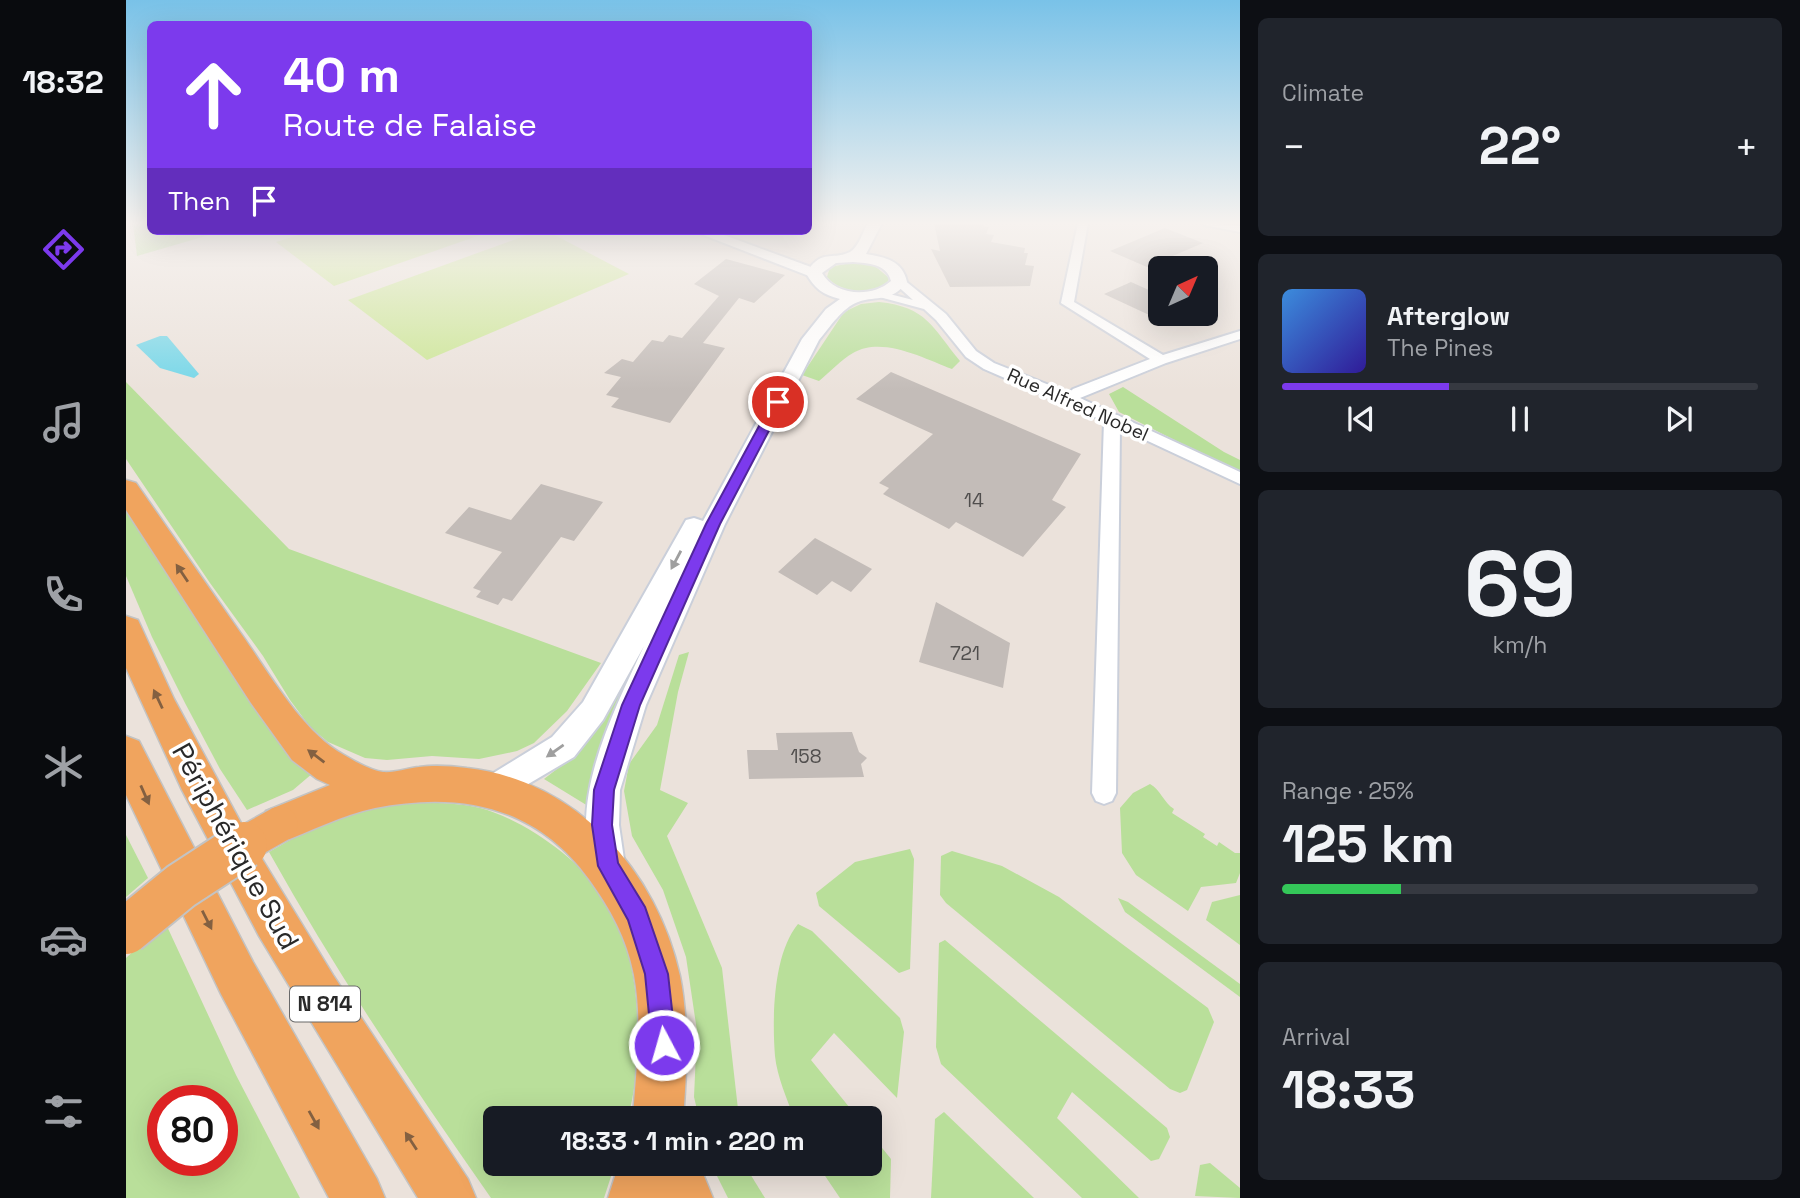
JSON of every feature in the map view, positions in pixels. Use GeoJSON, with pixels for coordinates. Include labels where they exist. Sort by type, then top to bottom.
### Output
{"type":"FeatureCollection","features":[{"type":"Feature","properties":{"kind":"highway"},"geometry":{"type":"LineString","coordinates":[[126,489],[263,693],[305,748],[330,768],[376,788]]}},
{"type":"Feature","properties":{"kind":"highway","name":"Périphérique Sud"},"geometry":{"type":"LineString","coordinates":[[126,629],[208,806],[351,1048],[449,1198]]}},
{"type":"Feature","properties":{"kind":"highway","name":"N 814"},"geometry":{"type":"LineString","coordinates":[[126,753],[164,837],[261,1026],[358,1198]]}},
{"type":"Feature","properties":{"kind":"highway"},"geometry":{"type":"LineString","coordinates":[[126,931],[165,896],[223,855],[323,804],[376,788],[416,782],[494,790],[538,807],[577,833],[608,866],[637,915],[657,974],[664,1045],[659,1106]]}},
{"type":"Feature","properties":{"kind":"highway"},"geometry":{"type":"LineString","coordinates":[[635,1198],[642,1176]]}},
{"type":"Feature","properties":{"kind":"highway"},"geometry":{"type":"LineString","coordinates":[[678,1176],[686,1198]]}},
{"type":"Feature","properties":{"kind":"main road"},"geometry":{"type":"LineString","coordinates":[[608,866],[602,825],[604,790],[631,705],[713,524],[811,339],[832,313],[867,295],[888,292],[898,282],[897,279]]}},
{"type":"Feature","properties":{"kind":"main road"},"geometry":{"type":"LineString","coordinates":[[821,281],[867,295]]}},
{"type":"Feature","properties":{"kind":"main road"},"geometry":{"type":"LineString","coordinates":[[494,790],[563,747],[593,711],[779,366],[828,299],[821,281]]}},
{"type":"Feature","properties":{"kind":"street"},"geometry":{"type":"LineString","coordinates":[[816,279],[821,281]]}},
{"type":"Feature","properties":{"kind":"street"},"geometry":{"type":"LineString","coordinates":[[1072,279],[1067,303],[1161,360]]}},
{"type":"Feature","properties":{"kind":"street","name":"Rue Alfred Nobel"},"geometry":{"type":"LineString","coordinates":[[898,282],[951,327],[980,360],[1071,399],[1240,479]]}},
{"type":"Feature","properties":{"kind":"street","name":"Rue Alfred Nobel"},"geometry":{"type":"LineString","coordinates":[[867,295],[931,309]]}},
{"type":"Feature","properties":{"kind":"street"},"geometry":{"type":"LineString","coordinates":[[1071,399],[1078,392],[1161,360],[1240,335]]}},
{"type":"Feature","properties":{"kind":"street"},"geometry":{"type":"LineString","coordinates":[[1104,793],[1112,419]]}},
{"type":"Feature","properties":{"kind":"green space"},"geometry":{"type":"Polygon","coordinates":[[[325,279],[354,279],[334,286],[325,279]]]}},
{"type":"Feature","properties":{"kind":"green space"},"geometry":{"type":"Polygon","coordinates":[[[406,279],[617,279],[427,360],[348,300],[406,279]]]}},
{"type":"Feature","properties":{"kind":"green space"},"geometry":{"type":"Polygon","coordinates":[[[829,279],[889,279],[881,286],[865,291],[848,289],[829,279]]]}},
{"type":"Feature","properties":{"kind":"green space"},"geometry":{"type":"Polygon","coordinates":[[[879,302],[918,314],[935,329],[960,361],[952,369],[902,351],[864,348],[853,353],[819,381],[802,375],[844,312],[861,304],[879,302]]]}},
{"type":"Feature","properties":{"kind":"green space"},"geometry":{"type":"Polygon","coordinates":[[[126,382],[289,549],[601,663],[567,711],[534,743],[517,751],[479,759],[432,756],[387,760],[365,758],[328,742],[310,727],[290,700],[263,656],[126,459],[126,382]]]}},
{"type":"Feature","properties":{"kind":"green space"},"geometry":{"type":"Polygon","coordinates":[[[1123,387],[1240,460],[1240,473],[1119,412],[1109,394],[1123,387]]]}},
{"type":"Feature","properties":{"kind":"green space"},"geometry":{"type":"Polygon","coordinates":[[[126,507],[313,773],[293,790],[247,810],[220,769],[152,637],[126,576],[126,507]]]}},
{"type":"Feature","properties":{"kind":"green space"},"geometry":{"type":"Polygon","coordinates":[[[689,652],[678,692],[660,790],[688,803],[667,836],[722,968],[738,1106],[696,1106],[694,1097],[697,1031],[686,957],[663,890],[632,836],[624,791],[629,764],[657,725],[679,655],[689,652]]]}},
{"type":"Feature","properties":{"kind":"green space"},"geometry":{"type":"Polygon","coordinates":[[[627,689],[588,806],[544,779],[586,743],[618,697],[627,689]]]}},
{"type":"Feature","properties":{"kind":"green space"},"geometry":{"type":"Polygon","coordinates":[[[1150,784],[1174,809],[1172,813],[1205,834],[1203,837],[1217,846],[1219,842],[1235,853],[1240,853],[1240,873],[1236,883],[1201,887],[1188,911],[1136,875],[1122,853],[1120,808],[1133,793],[1150,784]]]}},
{"type":"Feature","properties":{"kind":"green space"},"geometry":{"type":"Polygon","coordinates":[[[391,803],[458,804],[480,808],[514,821],[549,842],[580,868],[604,896],[617,919],[626,945],[637,1004],[637,1065],[630,1106],[483,1106],[483,1176],[611,1176],[604,1198],[491,1198],[375,1028],[269,852],[318,824],[391,803]]]}},
{"type":"Feature","properties":{"kind":"green space"},"geometry":{"type":"Polygon","coordinates":[[[126,835],[148,878],[126,897],[126,835]]]}},
{"type":"Feature","properties":{"kind":"green space"},"geometry":{"type":"Polygon","coordinates":[[[910,849],[914,859],[910,969],[899,973],[819,906],[816,893],[855,862],[910,849]]]}},
{"type":"Feature","properties":{"kind":"green space"},"geometry":{"type":"Polygon","coordinates":[[[952,851],[1002,866],[1059,897],[1208,1008],[1214,1022],[1187,1090],[1180,1093],[1170,1089],[946,903],[940,895],[941,856],[952,851]]]}},
{"type":"Feature","properties":{"kind":"green space"},"geometry":{"type":"Polygon","coordinates":[[[1240,895],[1240,945],[1206,920],[1212,902],[1240,895]]]}},
{"type":"Feature","properties":{"kind":"green space"},"geometry":{"type":"Polygon","coordinates":[[[1118,898],[1128,902],[1240,984],[1240,997],[1125,912],[1118,898]]]}},
{"type":"Feature","properties":{"kind":"green space"},"geometry":{"type":"Polygon","coordinates":[[[165,922],[236,1075],[300,1198],[126,1198],[126,958],[165,922]]]}},
{"type":"Feature","properties":{"kind":"green space"},"geometry":{"type":"Polygon","coordinates":[[[798,924],[812,931],[900,1018],[904,1032],[897,1098],[834,1033],[811,1060],[848,1106],[790,1106],[776,1064],[774,1005],[783,952],[798,924]]]}},
{"type":"Feature","properties":{"kind":"green space"},"geometry":{"type":"Polygon","coordinates":[[[945,940],[1167,1128],[1170,1137],[1159,1159],[1151,1161],[1072,1092],[1057,1118],[1139,1198],[1082,1198],[941,1064],[936,1047],[939,943],[945,940]]]}},
{"type":"Feature","properties":{"kind":"green space"},"geometry":{"type":"Polygon","coordinates":[[[944,1112],[1034,1198],[931,1198],[935,1119],[944,1112]]]}},
{"type":"Feature","properties":{"kind":"green space"},"geometry":{"type":"Polygon","coordinates":[[[882,1148],[891,1159],[890,1198],[840,1198],[825,1176],[882,1176],[882,1148]]]}},
{"type":"Feature","properties":{"kind":"green space"},"geometry":{"type":"Polygon","coordinates":[[[1210,1163],[1240,1188],[1240,1198],[1195,1196],[1200,1165],[1210,1163]]]}},
{"type":"Feature","properties":{"kind":"green space"},"geometry":{"type":"Polygon","coordinates":[[[717,1176],[751,1176],[765,1198],[728,1198],[717,1176]]]}},
{"type":"Feature","properties":{"kind":"water"},"geometry":{"type":"Polygon","coordinates":[[[167,336],[199,374],[194,378],[160,368],[136,345],[167,336]]]}},
{"type":"Feature","properties":{"kind":"building"},"geometry":{"type":"Polygon","coordinates":[[[701,279],[781,279],[754,303],[739,298],[703,343],[725,348],[670,423],[611,407],[619,398],[606,395],[621,377],[604,373],[622,359],[633,362],[652,340],[663,342],[669,335],[682,338],[719,296],[694,284],[701,279]]]}},
{"type":"Feature","properties":{"kind":"building"},"geometry":{"type":"Polygon","coordinates":[[[946,279],[1031,279],[1030,286],[950,287],[946,279]]]}},
{"type":"Feature","properties":{"kind":"building"},"geometry":{"type":"Polygon","coordinates":[[[1131,282],[1148,290],[1148,314],[1104,294],[1131,282]]]}},
{"type":"Feature","properties":{"kind":"building"},"geometry":{"type":"Polygon","coordinates":[[[891,372],[1081,454],[1052,500],[1066,507],[1023,557],[956,522],[949,529],[883,494],[889,488],[879,483],[933,434],[856,399],[891,372]]]}},
{"type":"Feature","properties":{"kind":"building"},"geometry":{"type":"Polygon","coordinates":[[[541,484],[603,502],[574,541],[561,537],[512,601],[503,598],[498,605],[476,597],[481,591],[473,588],[502,552],[445,533],[469,507],[511,520],[541,484]]]}},
{"type":"Feature","properties":{"kind":"building"},"geometry":{"type":"Polygon","coordinates":[[[815,538],[872,569],[851,592],[832,581],[817,595],[778,572],[815,538]]]}},
{"type":"Feature","properties":{"kind":"building"},"geometry":{"type":"Polygon","coordinates":[[[936,602],[1010,643],[1003,688],[919,662],[936,602]]]}},
{"type":"Feature","properties":{"kind":"building"},"geometry":{"type":"Polygon","coordinates":[[[852,732],[859,752],[867,758],[861,764],[864,777],[749,779],[747,750],[778,750],[776,733],[852,732]]]}},
{"type":"Feature","properties":{"kind":"route"},"geometry":{"type":"LineString","coordinates":[[664,1045],[657,974],[637,915],[608,866],[602,825],[604,790],[631,705],[713,524],[778,402]]}}]}
